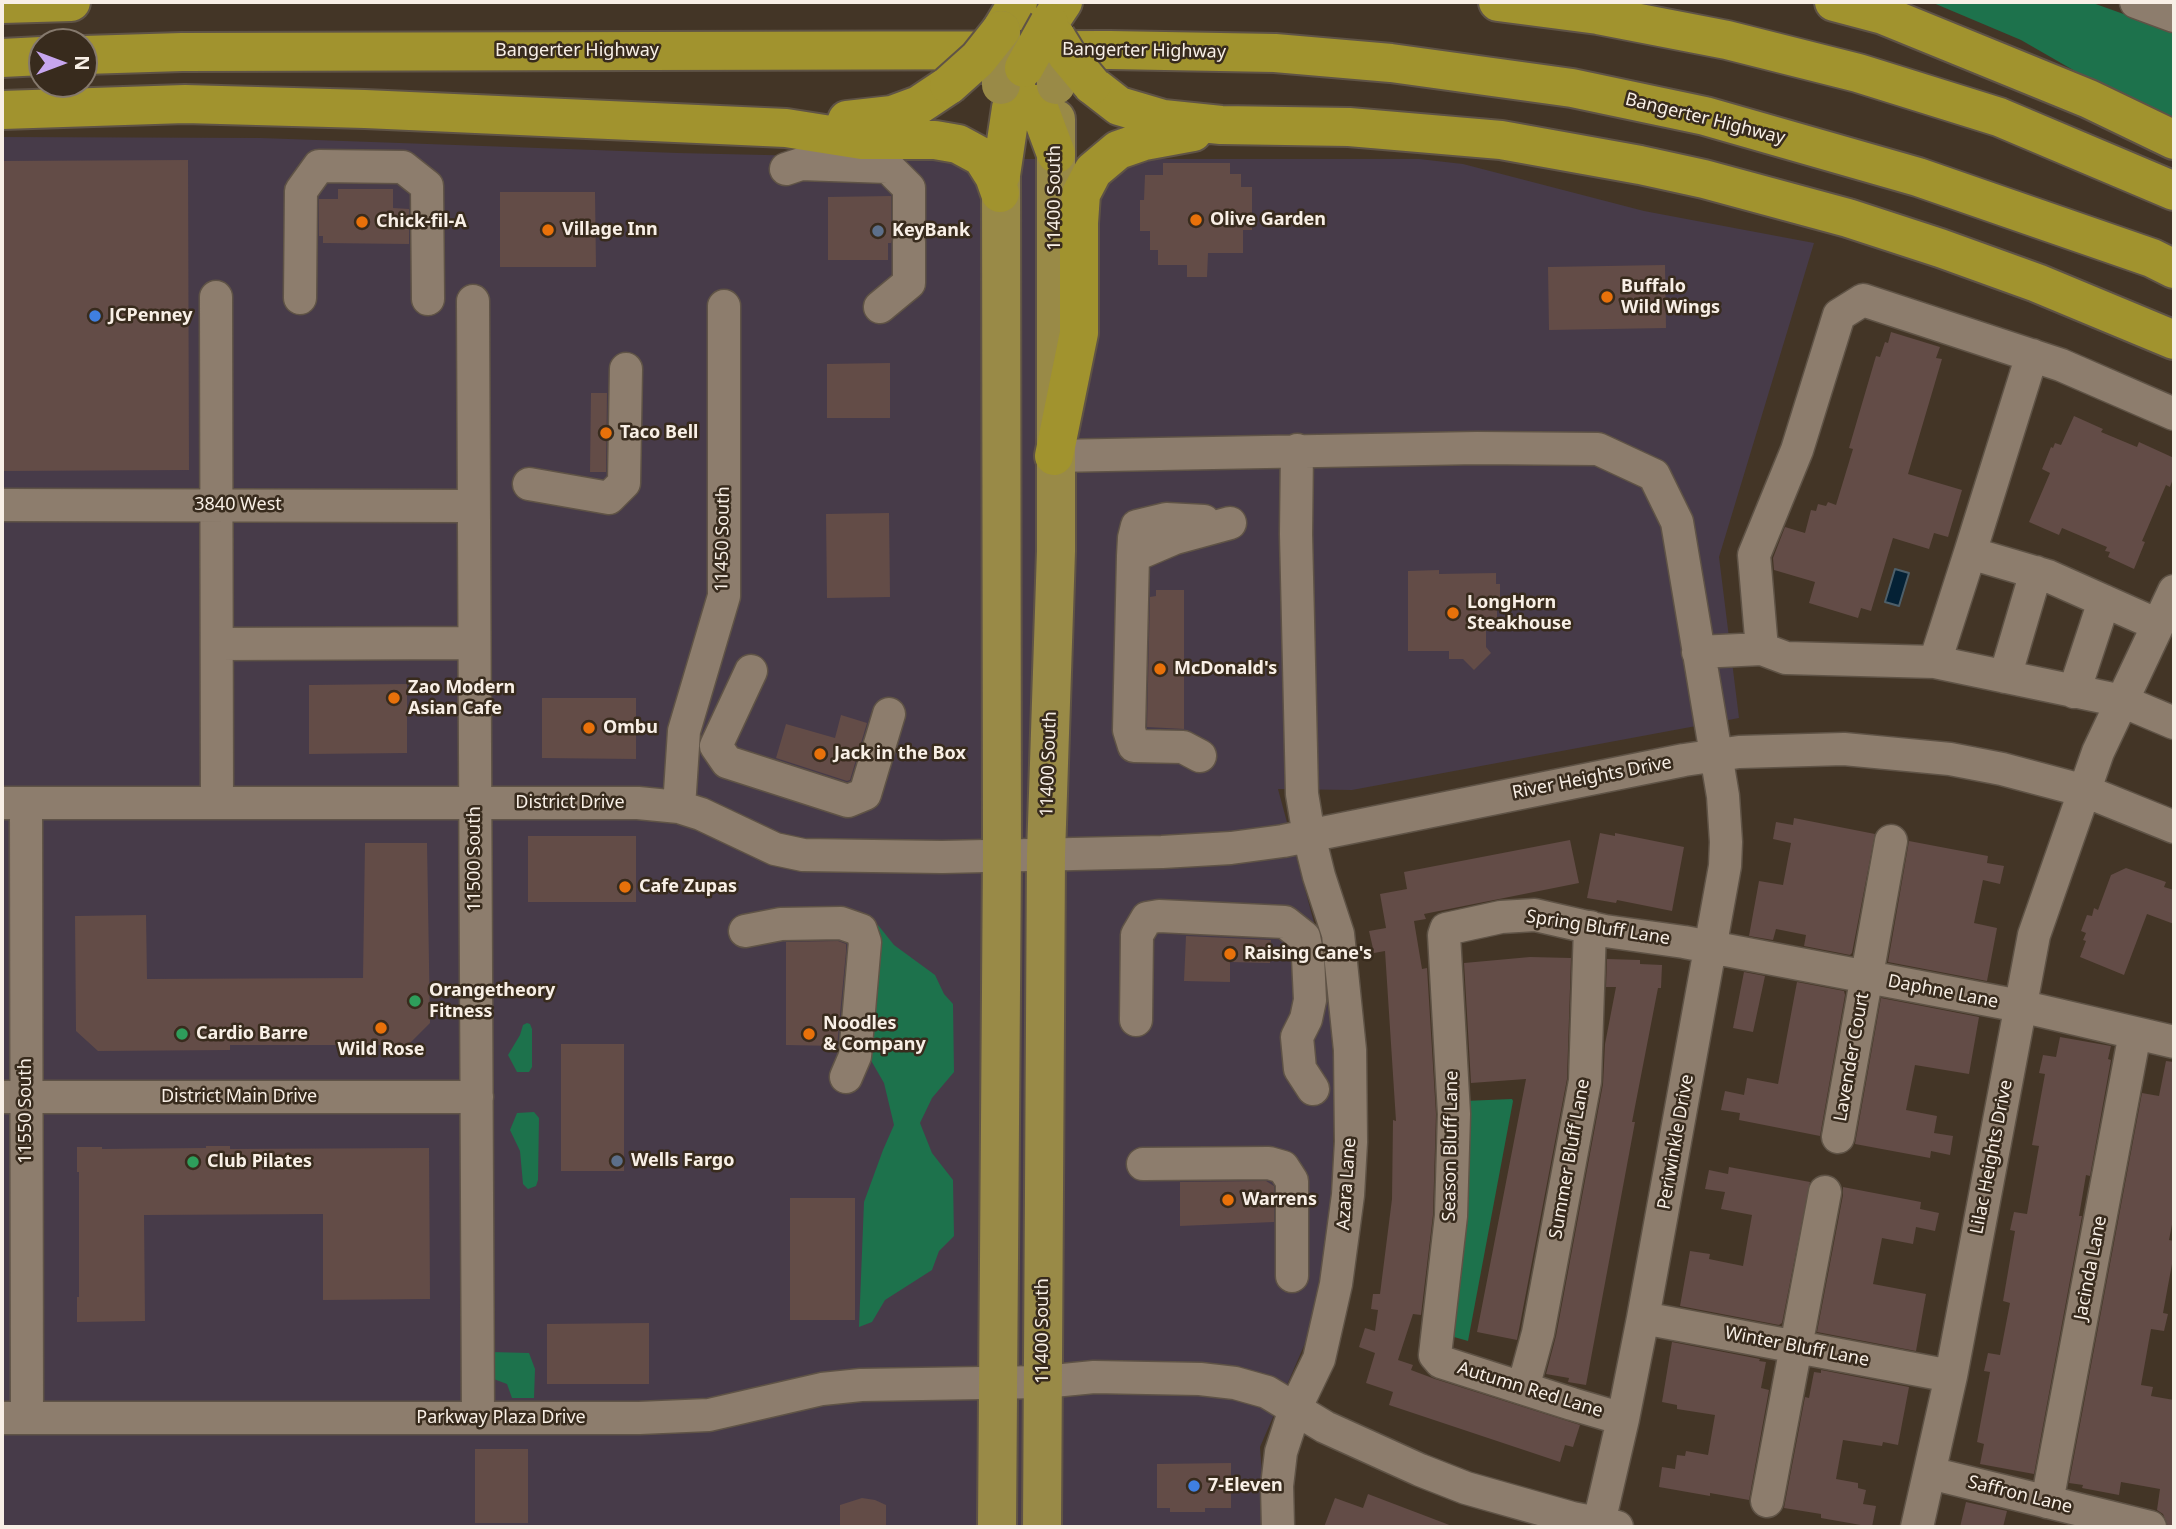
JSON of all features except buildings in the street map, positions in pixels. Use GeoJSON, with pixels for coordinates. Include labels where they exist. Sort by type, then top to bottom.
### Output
{"type":"FeatureCollection","features":[{"type":"Feature","properties":{"kind":"highway"},"geometry":{"type":"LineString","coordinates":[[2,4],[71,2]]}},
{"type":"Feature","properties":{"kind":"highway"},"geometry":{"type":"LineString","coordinates":[[1498,2],[1598,15],[1727,40],[1858,73],[1999,117],[2174,191]]}},
{"type":"Feature","properties":{"kind":"highway"},"geometry":{"type":"LineString","coordinates":[[1834,2],[1883,15],[2089,99],[2174,140]]}},
{"type":"Feature","properties":{"kind":"highway"},"geometry":{"type":"LineString","coordinates":[[1029,12],[1037,82]]}},
{"type":"Feature","properties":{"kind":"highway"},"geometry":{"type":"LineString","coordinates":[[1029,12],[1067,55],[1037,82]]}},
{"type":"Feature","properties":{"kind":"highway"},"geometry":{"type":"LineString","coordinates":[[786,128],[892,115],[919,105],[949,85],[1029,12]]}},
{"type":"Feature","properties":{"kind":"highway","name":"Bangerter Highway"},"geometry":{"type":"LineString","coordinates":[[98,55],[182,52],[1110,50],[1275,53],[1403,64],[1572,88],[1706,116],[1918,177],[2152,258],[2174,269]]}},
{"type":"Feature","properties":{"kind":"highway"},"geometry":{"type":"LineString","coordinates":[[2,58],[28,57]]}},
{"type":"Feature","properties":{"kind":"highway"},"geometry":{"type":"LineString","coordinates":[[1037,82],[1163,119],[1221,125],[1349,127],[1501,140],[1640,165],[1776,198],[1927,244],[2037,283],[2174,340]]}},
{"type":"Feature","properties":{"kind":"highway"},"geometry":{"type":"LineString","coordinates":[[2,110],[185,104],[596,118],[786,128],[862,140],[935,140],[958,145],[982,157],[1000,184]]}},
{"type":"Feature","properties":{"kind":"highway"},"geometry":{"type":"LineString","coordinates":[[1054,456],[1079,333],[1079,210],[1087,179],[1108,156],[1129,145],[1221,125]]}},
{"type":"Feature","properties":{"kind":"main road","name":"11400 South"},"geometry":{"type":"LineString","coordinates":[[1037,82],[1056,154],[1056,551],[1046,854],[1042,1527]]}},
{"type":"Feature","properties":{"kind":"main road"},"geometry":{"type":"LineString","coordinates":[[997,1527],[1002,856],[1000,184],[1037,82]]}},
{"type":"Feature","properties":{"kind":"street"},"geometry":{"type":"LineString","coordinates":[[2136,2],[2174,16]]}},
{"type":"Feature","properties":{"kind":"street"},"geometry":{"type":"LineString","coordinates":[[786,169],[801,164],[888,167],[909,188],[909,283],[880,307]]}},
{"type":"Feature","properties":{"kind":"street"},"geometry":{"type":"LineString","coordinates":[[300,298],[301,191],[319,166],[403,166],[427,187],[428,299]]}},
{"type":"Feature","properties":{"kind":"street"},"geometry":{"type":"LineString","coordinates":[[216,297],[217,803]]}},
{"type":"Feature","properties":{"kind":"street"},"geometry":{"type":"LineString","coordinates":[[1762,649],[1754,555],[1797,450],[1839,315],[1863,300],[2061,365],[2174,414]]}},
{"type":"Feature","properties":{"kind":"street","name":"11500 South"},"geometry":{"type":"LineString","coordinates":[[473,301],[478,1418]]}},
{"type":"Feature","properties":{"kind":"street","name":"11450 South"},"geometry":{"type":"LineString","coordinates":[[679,807],[684,731],[724,596],[724,306]]}},
{"type":"Feature","properties":{"kind":"street"},"geometry":{"type":"LineString","coordinates":[[1935,662],[2032,355]]}},
{"type":"Feature","properties":{"kind":"street"},"geometry":{"type":"LineString","coordinates":[[528,484],[609,498],[624,482],[626,369]]}},
{"type":"Feature","properties":{"kind":"street","name":"Periwinkle Drive"},"geometry":{"type":"LineString","coordinates":[[1054,456],[1297,450],[1598,449],[1654,475],[1677,523],[1723,796],[1726,842],[1722,889],[1605,1526]]}},
{"type":"Feature","properties":{"kind":"street","name":"Azara Lane"},"geometry":{"type":"LineString","coordinates":[[1278,1527],[1278,1468],[1285,1438],[1319,1359],[1331,1312],[1343,1244],[1350,1142],[1350,1050],[1338,934],[1309,836],[1302,794],[1296,534],[1297,450]]}},
{"type":"Feature","properties":{"kind":"street","name":"3840 West"},"geometry":{"type":"LineString","coordinates":[[2,505],[473,506]]}},
{"type":"Feature","properties":{"kind":"street"},"geometry":{"type":"LineString","coordinates":[[1200,756],[1183,747],[1134,746],[1129,730],[1133,556],[1175,538],[1230,523]]}},
{"type":"Feature","properties":{"kind":"street"},"geometry":{"type":"LineString","coordinates":[[1970,553],[2036,572],[2104,601],[2162,633]]}},
{"type":"Feature","properties":{"kind":"street"},"geometry":{"type":"LineString","coordinates":[[2006,677],[2036,572]]}},
{"type":"Feature","properties":{"kind":"street","name":"Lilac Heights Drive"},"geometry":{"type":"LineString","coordinates":[[1917,1527],[1951,1376],[2034,935],[2098,752],[2122,701],[2162,633],[2174,591]]}},
{"type":"Feature","properties":{"kind":"street"},"geometry":{"type":"LineString","coordinates":[[2074,692],[2104,601]]}},
{"type":"Feature","properties":{"kind":"street"},"geometry":{"type":"LineString","coordinates":[[217,644],[474,643]]}},
{"type":"Feature","properties":{"kind":"street"},"geometry":{"type":"LineString","coordinates":[[1698,652],[1762,649],[1786,658],[1935,662],[2122,701],[2174,723]]}},
{"type":"Feature","properties":{"kind":"street"},"geometry":{"type":"LineString","coordinates":[[751,670],[716,746],[727,762],[848,801],[865,794],[889,714]]}},
{"type":"Feature","properties":{"kind":"street","name":"River Heights Drive"},"geometry":{"type":"LineString","coordinates":[[1002,856],[1204,850],[1257,844],[1716,755],[1791,749],[1897,752],[2002,769],[2085,791],[2174,827]]}},
{"type":"Feature","properties":{"kind":"street","name":"District Drive"},"geometry":{"type":"LineString","coordinates":[[14,803],[638,803],[679,807],[701,814],[775,849],[803,855],[1002,856]]}},
{"type":"Feature","properties":{"kind":"street","name":"11550 South"},"geometry":{"type":"LineString","coordinates":[[14,803],[14,1418]]}},
{"type":"Feature","properties":{"kind":"street","name":"Lavender Court"},"geometry":{"type":"LineString","coordinates":[[1838,1137],[1891,841]]}},
{"type":"Feature","properties":{"kind":"street","name":"Spring Bluff Lane"},"geometry":{"type":"LineString","coordinates":[[1444,932],[1449,928],[1523,915],[1711,949]]}},
{"type":"Feature","properties":{"kind":"street"},"geometry":{"type":"LineString","coordinates":[[1136,1020],[1137,935],[1147,918],[1159,916],[1285,922],[1304,937],[1308,957],[1310,1000],[1306,1019],[1297,1037],[1306,1079]]}},
{"type":"Feature","properties":{"kind":"street"},"geometry":{"type":"LineString","coordinates":[[745,931],[793,924],[841,923],[861,930],[865,942],[855,1056],[846,1077]]}},
{"type":"Feature","properties":{"kind":"street","name":"Summer Bluff Lane"},"geometry":{"type":"LineString","coordinates":[[1523,1388],[1538,1333],[1585,1081],[1590,927]]}},
{"type":"Feature","properties":{"kind":"street","name":"Season Bluff Lane"},"geometry":{"type":"LineString","coordinates":[[1437,1359],[1434,1350],[1451,1216],[1454,1114],[1444,932]]}},
{"type":"Feature","properties":{"kind":"street","name":"Daphne Lane"},"geometry":{"type":"LineString","coordinates":[[1711,949],[2020,1006],[2174,1042]]}},
{"type":"Feature","properties":{"kind":"street","name":"Jacinda Lane"},"geometry":{"type":"LineString","coordinates":[[2047,1502],[2135,1033]]}},
{"type":"Feature","properties":{"kind":"street","name":"District Main Drive"},"geometry":{"type":"LineString","coordinates":[[14,1097],[477,1097]]}},
{"type":"Feature","properties":{"kind":"street"},"geometry":{"type":"LineString","coordinates":[[1143,1164],[1269,1163],[1283,1167],[1292,1181],[1292,1276]]}},
{"type":"Feature","properties":{"kind":"street"},"geometry":{"type":"LineString","coordinates":[[1767,1502],[1825,1192]]}},
{"type":"Feature","properties":{"kind":"street","name":"Winter Bluff Lane"},"geometry":{"type":"LineString","coordinates":[[1643,1318],[1951,1376]]}},
{"type":"Feature","properties":{"kind":"street","name":"Autumn Red Lane"},"geometry":{"type":"LineString","coordinates":[[1437,1359],[1623,1419]]}},
{"type":"Feature","properties":{"kind":"street","name":"Parkway Plaza Drive"},"geometry":{"type":"LineString","coordinates":[[14,1418],[709,1415],[821,1389],[861,1385],[1043,1382],[1094,1377],[1217,1380],[1267,1392],[1373,1449],[1466,1488],[1605,1526]]}},
{"type":"Feature","properties":{"kind":"street","name":"Saffron Lane"},"geometry":{"type":"LineString","coordinates":[[1930,1473],[2150,1527]]}},
{"type":"Feature","properties":{"kind":"shaded area"},"geometry":{"type":"Polygon","coordinates":[[[2,137],[261,138],[678,153],[941,159],[1419,159],[1463,164],[1644,211],[1814,243],[1719,557],[1739,718],[1352,790],[1278,789],[1326,967],[1335,1082],[1331,1213],[1316,1318],[1260,1447],[1266,1527],[2,1527],[2,137]]]}},
{"type":"Feature","properties":{"kind":"green space"},"geometry":{"type":"Polygon","coordinates":[[[1931,2],[2090,2],[2174,32],[2174,128],[2021,40],[1931,2]]]}},
{"type":"Feature","properties":{"kind":"green space"},"geometry":{"type":"Polygon","coordinates":[[[878,925],[894,945],[935,975],[944,994],[953,1004],[954,1072],[932,1098],[920,1123],[932,1153],[953,1180],[954,1236],[939,1251],[932,1270],[885,1300],[872,1322],[859,1327],[864,1202],[894,1125],[884,1083],[865,1050],[878,925]]]}},
{"type":"Feature","properties":{"kind":"green space"},"geometry":{"type":"Polygon","coordinates":[[[527,1023],[532,1029],[532,1067],[529,1072],[517,1072],[508,1055],[523,1025],[527,1023]]]}},
{"type":"Feature","properties":{"kind":"green space"},"geometry":{"type":"Polygon","coordinates":[[[1512,1099],[1468,1341],[1447,1335],[1464,1101],[1512,1099]]]}},
{"type":"Feature","properties":{"kind":"green space"},"geometry":{"type":"Polygon","coordinates":[[[534,1112],[539,1118],[538,1180],[536,1186],[528,1189],[523,1184],[520,1151],[510,1130],[517,1113],[534,1112]]]}},
{"type":"Feature","properties":{"kind":"green space"},"geometry":{"type":"Polygon","coordinates":[[[491,1352],[529,1353],[535,1369],[534,1398],[512,1398],[507,1384],[491,1378],[491,1352]]]}},
{"type":"Feature","properties":{"kind":"water"},"geometry":{"type":"Polygon","coordinates":[[[1895,569],[1909,573],[1899,606],[1885,602],[1895,569]]]}},
{"type":"Feature","properties":{"kind":"place","name":"Olive Garden"},"geometry":{"type":"Point","coordinates":[1196,220]}},
{"type":"Feature","properties":{"kind":"place","name":"Chick-fil-A"},"geometry":{"type":"Point","coordinates":[362,222]}},
{"type":"Feature","properties":{"kind":"place","name":"Village Inn"},"geometry":{"type":"Point","coordinates":[548,230]}},
{"type":"Feature","properties":{"kind":"place","name":"KeyBank"},"geometry":{"type":"Point","coordinates":[878,231]}},
{"type":"Feature","properties":{"kind":"place","name":"Buffalo Wild Wings"},"geometry":{"type":"Point","coordinates":[1607,297]}},
{"type":"Feature","properties":{"kind":"place","name":"JCPenney"},"geometry":{"type":"Point","coordinates":[95,316]}},
{"type":"Feature","properties":{"kind":"place","name":"Taco Bell"},"geometry":{"type":"Point","coordinates":[606,433]}},
{"type":"Feature","properties":{"kind":"place","name":"LongHorn Steakhouse"},"geometry":{"type":"Point","coordinates":[1453,613]}},
{"type":"Feature","properties":{"kind":"place","name":"McDonald's"},"geometry":{"type":"Point","coordinates":[1160,669]}},
{"type":"Feature","properties":{"kind":"place","name":"Zao Modern Asian Cafe"},"geometry":{"type":"Point","coordinates":[394,698]}},
{"type":"Feature","properties":{"kind":"place","name":"Ombu"},"geometry":{"type":"Point","coordinates":[589,728]}},
{"type":"Feature","properties":{"kind":"place","name":"Jack in the Box"},"geometry":{"type":"Point","coordinates":[820,754]}},
{"type":"Feature","properties":{"kind":"place","name":"Cafe Zupas"},"geometry":{"type":"Point","coordinates":[625,887]}},
{"type":"Feature","properties":{"kind":"place","name":"Raising Cane's"},"geometry":{"type":"Point","coordinates":[1230,954]}},
{"type":"Feature","properties":{"kind":"place","name":"Orangetheory Fitness"},"geometry":{"type":"Point","coordinates":[415,1001]}},
{"type":"Feature","properties":{"kind":"place","name":"Wild Rose"},"geometry":{"type":"Point","coordinates":[381,1028]}},
{"type":"Feature","properties":{"kind":"place","name":"Cardio Barre"},"geometry":{"type":"Point","coordinates":[182,1034]}},
{"type":"Feature","properties":{"kind":"place","name":"Noodles & Company"},"geometry":{"type":"Point","coordinates":[809,1034]}},
{"type":"Feature","properties":{"kind":"place","name":"Wells Fargo"},"geometry":{"type":"Point","coordinates":[617,1161]}},
{"type":"Feature","properties":{"kind":"place","name":"Club Pilates"},"geometry":{"type":"Point","coordinates":[193,1162]}},
{"type":"Feature","properties":{"kind":"place","name":"Warrens"},"geometry":{"type":"Point","coordinates":[1228,1200]}},
{"type":"Feature","properties":{"kind":"place","name":"7-Eleven"},"geometry":{"type":"Point","coordinates":[1194,1486]}}]}
